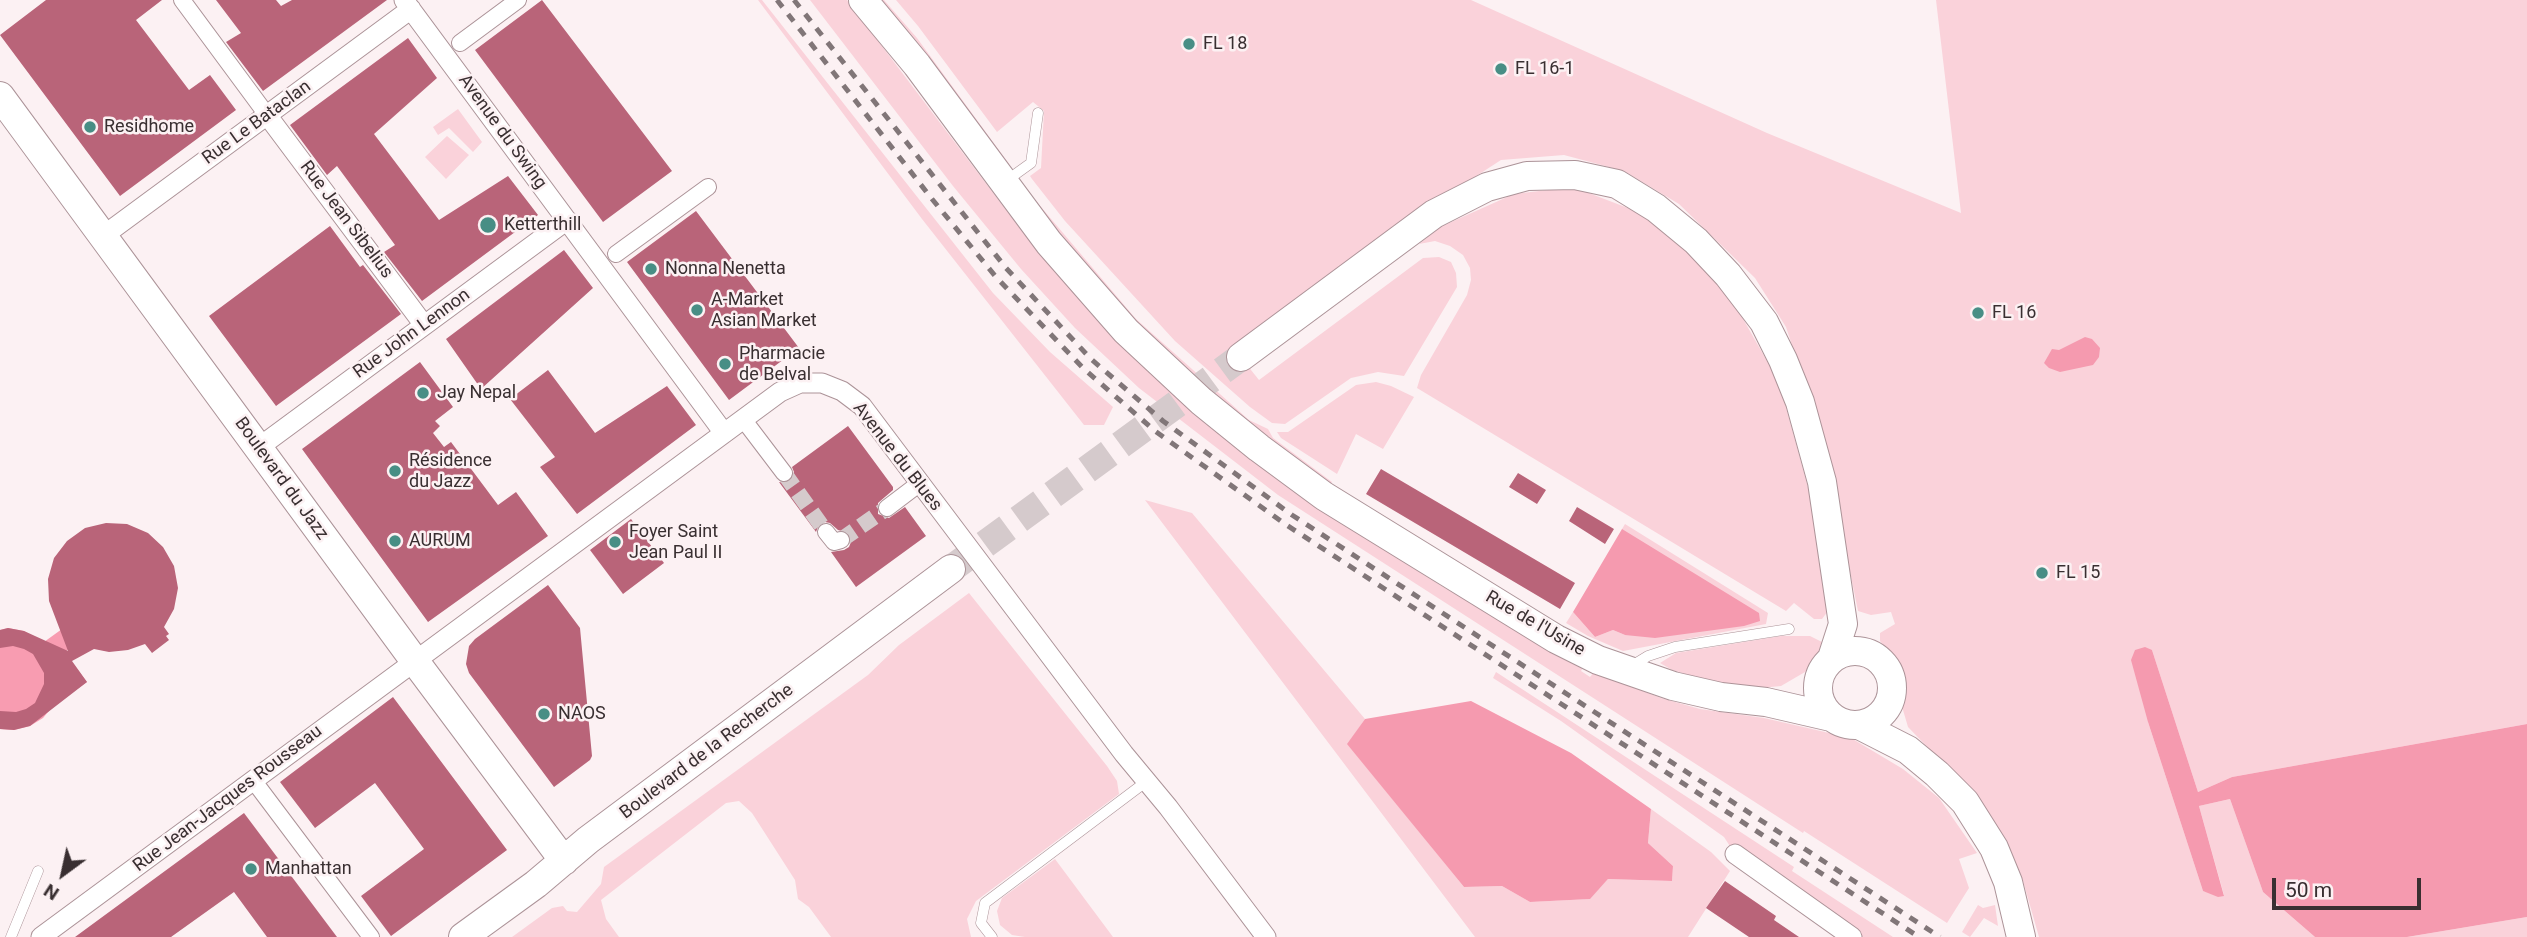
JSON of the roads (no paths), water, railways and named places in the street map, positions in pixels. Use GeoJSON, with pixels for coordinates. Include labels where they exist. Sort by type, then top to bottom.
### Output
{"type":"FeatureCollection","features":[{"type":"Feature","properties":{"kind":"main road","name":"Rue de l'Usine"},"geometry":{"type":"LineString","coordinates":[[863,0],[917,65],[1049,243],[1126,331],[1201,401],[1324,496],[1556,639],[1624,671],[1721,697],[1766,702],[1831,717]]}},
{"type":"Feature","properties":{"kind":"main road","name":"Boulevard du Jazz"},"geometry":{"type":"LineString","coordinates":[[0,96],[564,860]]}},
{"type":"Feature","properties":{"kind":"main road"},"geometry":{"type":"LineString","coordinates":[[1241,357],[1434,214],[1487,187],[1527,176],[1575,175],[1616,184],[1656,208],[1696,241],[1728,275],[1764,322],[1800,402],[1822,482],[1843,624],[1828,663],[1818,680],[1818,694],[1822,706],[1831,717],[1858,725],[1908,750],[1965,802],[1994,848],[2008,882],[2021,937]]}},
{"type":"Feature","properties":{"kind":"main road","name":"Boulevard de la Recherche"},"geometry":{"type":"LineString","coordinates":[[463,937],[951,569]]}},
{"type":"Feature","properties":{"kind":"main road"},"geometry":{"type":"LineString","coordinates":[[1843,624],[1864,651],[1887,668],[1891,680],[1892,694],[1887,708],[1879,717],[1858,725]]}},
{"type":"Feature","properties":{"kind":"main road"},"geometry":{"type":"LineString","coordinates":[[1766,702],[1796,688],[1847,651],[1864,651]]}},
{"type":"Feature","properties":{"kind":"main road"},"geometry":{"type":"LineString","coordinates":[[1887,708],[1908,750]]}},
{"type":"Feature","properties":{"kind":"street"},"geometry":{"type":"LineString","coordinates":[[182,0],[267,115]]}},
{"type":"Feature","properties":{"kind":"street"},"geometry":{"type":"LineString","coordinates":[[460,43],[518,0]]}},
{"type":"Feature","properties":{"kind":"street","name":"Rue Le Bataclan"},"geometry":{"type":"LineString","coordinates":[[103,236],[267,115],[407,4]]}},
{"type":"Feature","properties":{"kind":"street","name":"Avenue du Swing"},"geometry":{"type":"LineString","coordinates":[[407,4],[724,433]]}},
{"type":"Feature","properties":{"kind":"street","name":"Rue Jean Sibelius"},"geometry":{"type":"LineString","coordinates":[[267,115],[424,325]]}},
{"type":"Feature","properties":{"kind":"street"},"geometry":{"type":"LineString","coordinates":[[616,254],[708,187]]}},
{"type":"Feature","properties":{"kind":"street","name":"Rue John Lennon"},"geometry":{"type":"LineString","coordinates":[[258,448],[567,220]]}},
{"type":"Feature","properties":{"kind":"street","name":"Avenue du Blues"},"geometry":{"type":"LineString","coordinates":[[414,660],[780,392],[800,383],[822,383],[842,391],[862,406],[1124,754],[1148,781],[1266,937]]}},
{"type":"Feature","properties":{"kind":"street"},"geometry":{"type":"LineString","coordinates":[[743,419],[784,473]]}},
{"type":"Feature","properties":{"kind":"street"},"geometry":{"type":"LineString","coordinates":[[887,508],[920,484]]}},
{"type":"Feature","properties":{"kind":"street","name":"Rue Jean-Jacques Rousseau"},"geometry":{"type":"LineString","coordinates":[[41,937],[414,660]]}},
{"type":"Feature","properties":{"kind":"street"},"geometry":{"type":"LineString","coordinates":[[253,780],[371,937]]}},
{"type":"Feature","properties":{"kind":"street"},"geometry":{"type":"LineString","coordinates":[[1735,853],[1852,937]]}},
{"type":"Feature","properties":{"kind":"lane"},"geometry":{"type":"LineString","coordinates":[[1003,183],[1031,163],[1038,113]]}},
{"type":"Feature","properties":{"kind":"lane"},"geometry":{"type":"LineString","coordinates":[[1624,671],[1648,656],[1675,647],[1788,629]]}},
{"type":"Feature","properties":{"kind":"lane"},"geometry":{"type":"LineString","coordinates":[[992,937],[981,923],[985,903],[1148,781]]}},
{"type":"Feature","properties":{"kind":"lane"},"geometry":{"type":"LineString","coordinates":[[11,937],[38,871]]}},
{"type":"Feature","properties":{"kind":"tunnel"},"geometry":{"type":"LineString","coordinates":[[951,569],[1241,357]]}},
{"type":"Feature","properties":{"kind":"tunnel"},"geometry":{"type":"LineString","coordinates":[[784,473],[826,532]]}},
{"type":"Feature","properties":{"kind":"tunnel"},"geometry":{"type":"LineString","coordinates":[[841,540],[887,508]]}},
{"type":"Feature","properties":{"kind":"railway"},"geometry":{"type":"LineString","coordinates":[[777,0],[996,277],[1083,368],[1155,431],[1285,524],[1919,937]]}},
{"type":"Feature","properties":{"kind":"railway"},"geometry":{"type":"LineString","coordinates":[[794,0],[1006,268],[1091,359],[1163,421],[1292,515],[1940,937]]}},
{"type":"Feature","properties":{"kind":"place","name":"FL 18"},"geometry":{"type":"Point","coordinates":[1189,44]}},
{"type":"Feature","properties":{"kind":"place","name":"FL 16-1"},"geometry":{"type":"Point","coordinates":[1501,69]}},
{"type":"Feature","properties":{"kind":"place","name":"Residhome"},"geometry":{"type":"Point","coordinates":[90,127]}},
{"type":"Feature","properties":{"kind":"place","name":"Ketterthill"},"geometry":{"type":"Point","coordinates":[488,225]}},
{"type":"Feature","properties":{"kind":"place","name":"Nonna Nenetta"},"geometry":{"type":"Point","coordinates":[651,269]}},
{"type":"Feature","properties":{"kind":"place","name":"A-Market Asian Market"},"geometry":{"type":"Point","coordinates":[697,310]}},
{"type":"Feature","properties":{"kind":"place","name":"FL 16"},"geometry":{"type":"Point","coordinates":[1978,313]}},
{"type":"Feature","properties":{"kind":"place","name":"Pharmacie de Belval"},"geometry":{"type":"Point","coordinates":[725,364]}},
{"type":"Feature","properties":{"kind":"place","name":"Jay Nepal"},"geometry":{"type":"Point","coordinates":[423,393]}},
{"type":"Feature","properties":{"kind":"place","name":"Résidence du Jazz"},"geometry":{"type":"Point","coordinates":[395,471]}},
{"type":"Feature","properties":{"kind":"place","name":"AURUM"},"geometry":{"type":"Point","coordinates":[395,541]}},
{"type":"Feature","properties":{"kind":"place","name":"Foyer Saint Jean Paul II"},"geometry":{"type":"Point","coordinates":[615,542]}},
{"type":"Feature","properties":{"kind":"place","name":"FL 15"},"geometry":{"type":"Point","coordinates":[2042,573]}},
{"type":"Feature","properties":{"kind":"place","name":"NAOS"},"geometry":{"type":"Point","coordinates":[544,714]}},
{"type":"Feature","properties":{"kind":"place","name":"Manhattan"},"geometry":{"type":"Point","coordinates":[251,869]}}]}
